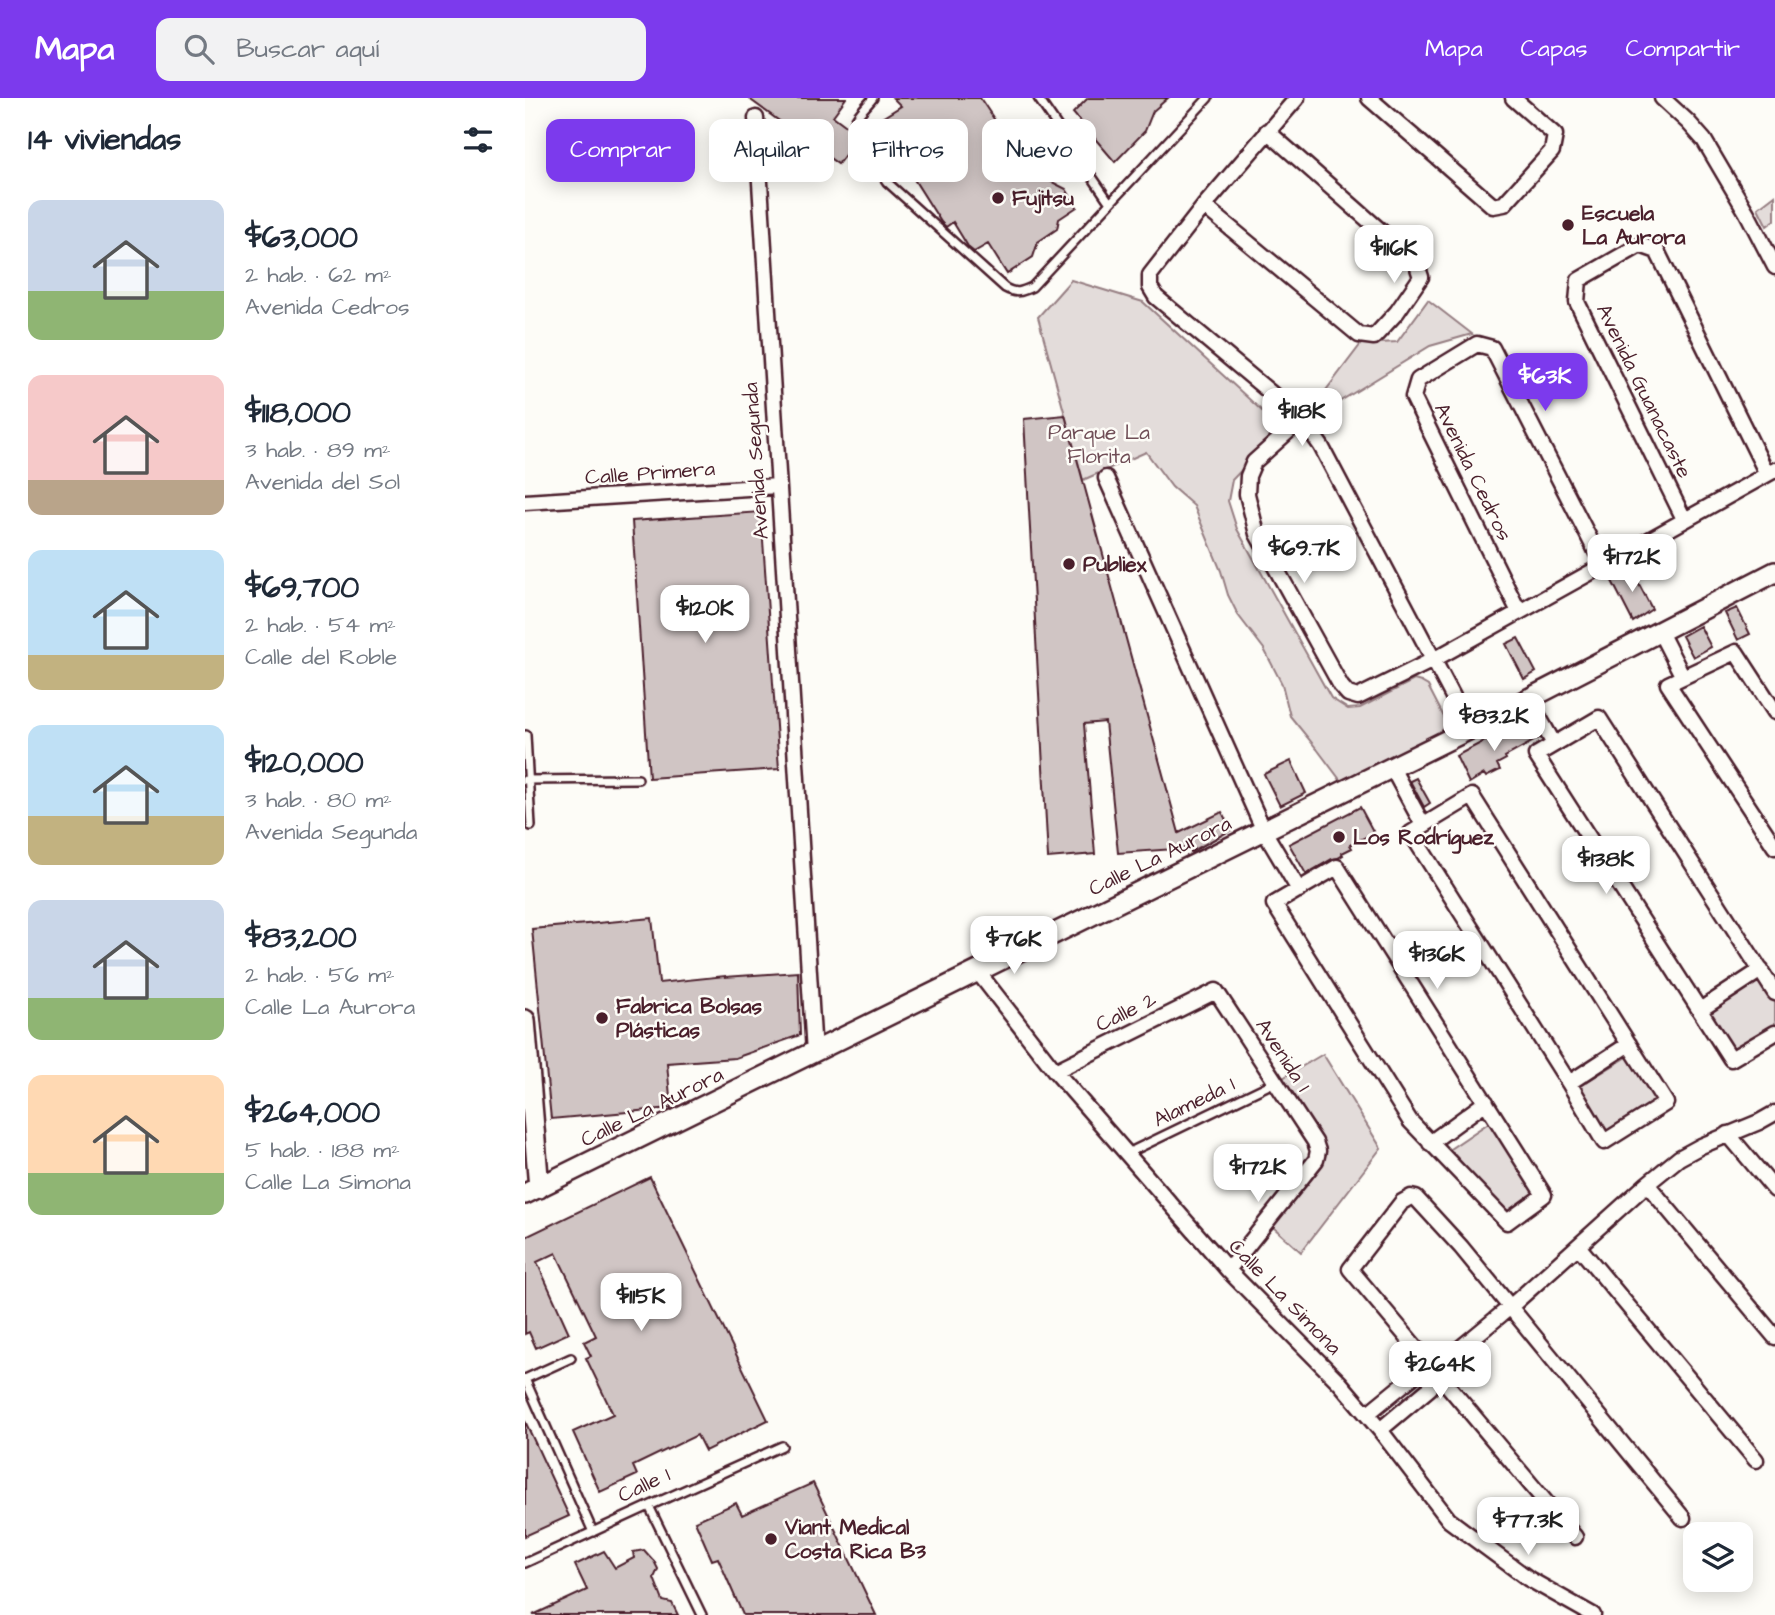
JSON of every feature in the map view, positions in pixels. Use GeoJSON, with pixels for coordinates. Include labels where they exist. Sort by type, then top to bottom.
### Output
{"type":"FeatureCollection","features":[{"type":"Feature","properties":{"kind":"street"},"geometry":{"type":"LineString","coordinates":[[1297,98],[1204,206],[1150,275],[1150,287],[1156,297],[1302,419],[1321,446],[1470,729]]}},
{"type":"Feature","properties":{"kind":"street"},"geometry":{"type":"LineString","coordinates":[[1369,98],[1493,206],[1504,204],[1552,151],[1554,143],[1555,135],[1513,98]]}},
{"type":"Feature","properties":{"kind":"street"},"geometry":{"type":"LineString","coordinates":[[1662,98],[1704,140],[1775,267]]}},
{"type":"Feature","properties":{"kind":"street","name":"Avenida Segunda"},"geometry":{"type":"LineString","coordinates":[[756,118],[814,1053]]}},
{"type":"Feature","properties":{"kind":"street"},"geometry":{"type":"LineString","coordinates":[[1204,206],[1359,335],[1374,337],[1397,312],[1421,277],[1416,262],[1267,131]]}},
{"type":"Feature","properties":{"kind":"street","name":"Avenida Guanacaste"},"geometry":{"type":"LineString","coordinates":[[1684,519],[1577,302],[1579,280],[1640,245],[1657,251],[1771,472]]}},
{"type":"Feature","properties":{"kind":"street","name":"Avenida Cedros"},"geometry":{"type":"LineString","coordinates":[[1519,612],[1413,397],[1418,380],[1477,344],[1492,348],[1603,565]]}},
{"type":"Feature","properties":{"kind":"street"},"geometry":{"type":"LineString","coordinates":[[1302,419],[1254,462],[1248,476],[1247,494],[1251,514],[1257,534],[1271,562],[1341,686],[1348,694],[1358,697],[1433,660],[1771,472]]}},
{"type":"Feature","properties":{"kind":"street"},"geometry":{"type":"LineString","coordinates":[[1106,478],[1264,831],[1299,890]]}},
{"type":"Feature","properties":{"kind":"street","name":"Calle Primera"},"geometry":{"type":"LineString","coordinates":[[525,502],[778,486]]}},
{"type":"Feature","properties":{"kind":"street","name":"Calle La Aurora"},"geometry":{"type":"LineString","coordinates":[[532,1191],[1392,768],[1775,572]]}},
{"type":"Feature","properties":{"kind":"street"},"geometry":{"type":"LineString","coordinates":[[1659,630],[1683,677]]}},
{"type":"Feature","properties":{"kind":"street"},"geometry":{"type":"LineString","coordinates":[[1775,712],[1736,652],[1668,684],[1775,847]]}},
{"type":"Feature","properties":{"kind":"street"},"geometry":{"type":"LineString","coordinates":[[1529,699],[1554,744]]}},
{"type":"Feature","properties":{"kind":"street"},"geometry":{"type":"LineString","coordinates":[[1775,993],[1599,718],[1536,755],[1731,1059],[1775,1033]]}},
{"type":"Feature","properties":{"kind":"street"},"geometry":{"type":"LineString","coordinates":[[1392,768],[1423,825]]}},
{"type":"Feature","properties":{"kind":"street"},"geometry":{"type":"LineString","coordinates":[[1472,796],[1629,1044],[1666,1102],[1604,1142],[1411,833],[1472,796]]}},
{"type":"Feature","properties":{"kind":"street"},"geometry":{"type":"LineString","coordinates":[[1338,867],[1486,1102],[1544,1195],[1507,1222],[1410,1121],[1274,904],[1338,867]]}},
{"type":"Feature","properties":{"kind":"street"},"geometry":{"type":"LineString","coordinates":[[1700,1010],[1761,970]]}},
{"type":"Feature","properties":{"kind":"street","name":"Calle La Simona"},"geometry":{"type":"LineString","coordinates":[[978,972],[1055,1071],[1228,1270],[1340,1382],[1449,1520],[1529,1579],[1593,1615]]}},
{"type":"Feature","properties":{"kind":"street","name":"Calle 2"},"geometry":{"type":"LineString","coordinates":[[1055,1071],[1216,992]]}},
{"type":"Feature","properties":{"kind":"street","name":"Avenida 1"},"geometry":{"type":"LineString","coordinates":[[1216,992],[1318,1150],[1315,1160],[1228,1270]]}},
{"type":"Feature","properties":{"kind":"street"},"geometry":{"type":"LineString","coordinates":[[525,1020],[532,1191]]}},
{"type":"Feature","properties":{"kind":"street"},"geometry":{"type":"LineString","coordinates":[[1569,1083],[1629,1044]]}},
{"type":"Feature","properties":{"kind":"street"},"geometry":{"type":"LineString","coordinates":[[1430,1143],[1486,1102]]}},
{"type":"Feature","properties":{"kind":"street"},"geometry":{"type":"LineString","coordinates":[[1367,1414],[1416,1374],[1435,1369],[1509,1308],[1679,1158],[1775,1113]]}},
{"type":"Feature","properties":{"kind":"street"},"geometry":{"type":"LineString","coordinates":[[1728,1134],[1775,1191]]}},
{"type":"Feature","properties":{"kind":"street"},"geometry":{"type":"LineString","coordinates":[[1647,1184],[1775,1337]]}},
{"type":"Feature","properties":{"kind":"street"},"geometry":{"type":"LineString","coordinates":[[1575,1537],[1350,1269],[1402,1202],[1411,1197],[1416,1198],[1461,1247],[1683,1518]]}},
{"type":"Feature","properties":{"kind":"street"},"geometry":{"type":"LineString","coordinates":[[1578,1246],[1756,1460]]}},
{"type":"Feature","properties":{"kind":"street"},"geometry":{"type":"LineString","coordinates":[[1380,1430],[1430,1388],[1435,1369]]}},
{"type":"Feature","properties":{"kind":"lane"},"geometry":{"type":"LineString","coordinates":[[873,98],[856,120],[855,133],[875,166],[887,182],[1005,288],[1014,293],[1032,287],[1208,98]]}},
{"type":"Feature","properties":{"kind":"lane"},"geometry":{"type":"LineString","coordinates":[[1038,98],[1110,203]]}},
{"type":"Feature","properties":{"kind":"lane"},"geometry":{"type":"LineString","coordinates":[[526,735],[531,826]]}},
{"type":"Feature","properties":{"kind":"lane"},"geometry":{"type":"LineString","coordinates":[[527,780],[638,779]]}},
{"type":"Feature","properties":{"kind":"lane","name":"Alameda 1"},"geometry":{"type":"LineString","coordinates":[[1128,1153],[1276,1082]]}},
{"type":"Feature","properties":{"kind":"lane"},"geometry":{"type":"LineString","coordinates":[[571,1358],[525,1379],[593,1532]]}},
{"type":"Feature","properties":{"kind":"lane","name":"Calle 1"},"geometry":{"type":"LineString","coordinates":[[525,1563],[782,1446]]}},
{"type":"Feature","properties":{"kind":"lane"},"geometry":{"type":"LineString","coordinates":[[649,1506],[702,1615]]}},
{"type":"Feature","properties":{"kind":"green space"},"geometry":{"type":"Polygon","coordinates":[[[1775,195],[1775,220],[1767,226],[1758,208],[1775,195]]]}},
{"type":"Feature","properties":{"kind":"green space","name":"Parque La Florita"},"geometry":{"type":"Polygon","coordinates":[[[1071,280],[1143,302],[1273,421],[1275,429],[1272,438],[1232,480],[1228,501],[1237,529],[1331,698],[1348,709],[1360,708],[1414,680],[1421,682],[1428,686],[1445,719],[1442,731],[1341,781],[1290,716],[1282,684],[1264,649],[1238,615],[1228,595],[1194,506],[1172,487],[1146,452],[1083,480],[1038,317],[1071,280]]]}},
{"type":"Feature","properties":{"kind":"green space"},"geometry":{"type":"Polygon","coordinates":[[[1428,300],[1472,334],[1430,346],[1316,416],[1311,410],[1361,344],[1397,342],[1428,300]]]}},
{"type":"Feature","properties":{"kind":"green space"},"geometry":{"type":"Polygon","coordinates":[[[1761,978],[1775,1001],[1775,1029],[1732,1055],[1706,1011],[1761,978]]]}},
{"type":"Feature","properties":{"kind":"green space"},"geometry":{"type":"Polygon","coordinates":[[[1323,1054],[1381,1148],[1301,1252],[1272,1226],[1319,1165],[1326,1154],[1326,1148],[1281,1079],[1323,1054]]]}},
{"type":"Feature","properties":{"kind":"green space"},"geometry":{"type":"Polygon","coordinates":[[[1629,1056],[1658,1104],[1607,1135],[1578,1087],[1629,1056]]]}},
{"type":"Feature","properties":{"kind":"green space"},"geometry":{"type":"Polygon","coordinates":[[[1490,1122],[1537,1193],[1510,1214],[1450,1149],[1490,1122]]]}},
{"type":"Feature","properties":{"kind":"building"},"geometry":{"type":"Polygon","coordinates":[[[748,98],[846,98],[833,116],[848,127],[848,151],[838,164],[834,161],[834,119],[777,119],[748,98]]]}},
{"type":"Feature","properties":{"kind":"building","name":"Fujitsu"},"geometry":{"type":"Polygon","coordinates":[[[893,98],[980,98],[994,119],[982,119],[982,182],[1052,182],[1066,189],[1077,207],[1059,219],[1057,229],[1038,242],[1033,257],[1007,274],[988,244],[974,252],[953,222],[946,227],[941,222],[916,182],[968,182],[968,119],[880,119],[901,106],[893,98]]]}},
{"type":"Feature","properties":{"kind":"building"},"geometry":{"type":"Polygon","coordinates":[[[1088,98],[1168,98],[1153,111],[1145,131],[1115,162],[1096,140],[1096,119],[1078,119],[1073,113],[1088,98]]]}},
{"type":"Feature","properties":{"kind":"building","name":"Publiex"},"geometry":{"type":"Polygon","coordinates":[[[1065,415],[1179,833],[1222,812],[1231,830],[1191,852],[1189,848],[1118,853],[1105,722],[1084,724],[1095,854],[1048,858],[1024,419],[1065,415]]]}},
{"type":"Feature","properties":{"kind":"building"},"geometry":{"type":"Polygon","coordinates":[[[761,512],[779,769],[649,778],[632,521],[761,512]]]}},
{"type":"Feature","properties":{"kind":"building"},"geometry":{"type":"Polygon","coordinates":[[[1630,567],[1652,609],[1633,622],[1611,579],[1630,567]]]}},
{"type":"Feature","properties":{"kind":"building"},"geometry":{"type":"Polygon","coordinates":[[[1737,608],[1750,634],[1738,640],[1725,613],[1737,608]]]}},
{"type":"Feature","properties":{"kind":"building"},"geometry":{"type":"Polygon","coordinates":[[[1700,626],[1711,647],[1693,657],[1682,636],[1700,626]]]}},
{"type":"Feature","properties":{"kind":"building"},"geometry":{"type":"Polygon","coordinates":[[[1518,638],[1536,672],[1524,679],[1506,644],[1518,638]]]}},
{"type":"Feature","properties":{"kind":"building"},"geometry":{"type":"Polygon","coordinates":[[[1531,723],[1539,738],[1505,757],[1506,759],[1497,764],[1500,770],[1486,777],[1484,774],[1469,783],[1456,756],[1494,736],[1495,739],[1512,731],[1513,733],[1531,723]]]}},
{"type":"Feature","properties":{"kind":"building"},"geometry":{"type":"Polygon","coordinates":[[[1291,761],[1306,793],[1280,806],[1264,774],[1291,761]]]}},
{"type":"Feature","properties":{"kind":"building"},"geometry":{"type":"Polygon","coordinates":[[[1416,778],[1430,803],[1424,807],[1410,781],[1416,778]]]}},
{"type":"Feature","properties":{"kind":"building"},"geometry":{"type":"Polygon","coordinates":[[[1360,807],[1374,833],[1350,845],[1352,848],[1342,853],[1343,855],[1306,874],[1289,844],[1360,807]]]}},
{"type":"Feature","properties":{"kind":"building","name":"Fabrica Bolsas Plásticas"},"geometry":{"type":"Polygon","coordinates":[[[652,918],[659,983],[798,972],[800,1035],[735,1058],[667,1063],[671,1108],[551,1119],[532,929],[652,918]]]}},
{"type":"Feature","properties":{"kind":"building"},"geometry":{"type":"Polygon","coordinates":[[[650,1177],[768,1420],[705,1451],[697,1435],[633,1466],[637,1475],[600,1492],[573,1432],[613,1414],[586,1358],[591,1356],[584,1342],[596,1336],[556,1253],[537,1262],[569,1333],[536,1348],[529,1332],[525,1334],[525,1235],[526,1237],[650,1177]]]}},
{"type":"Feature","properties":{"kind":"building"},"geometry":{"type":"Polygon","coordinates":[[[525,1421],[569,1516],[525,1536],[525,1421]]]}},
{"type":"Feature","properties":{"kind":"building","name":"Viant Medical Costa Rica B3"},"geometry":{"type":"Polygon","coordinates":[[[813,1483],[876,1615],[743,1615],[718,1558],[712,1560],[695,1521],[736,1503],[742,1515],[813,1483]]]}},
{"type":"Feature","properties":{"kind":"building"},"geometry":{"type":"Polygon","coordinates":[[[644,1550],[658,1569],[654,1578],[663,1601],[672,1603],[678,1615],[533,1615],[587,1590],[575,1565],[604,1551],[615,1568],[634,1558],[633,1552],[644,1550]]]}},
{"type":"Feature","properties":{"kind":"place","name":"Fujitsu"},"geometry":{"type":"Point","coordinates":[998,198]}},
{"type":"Feature","properties":{"kind":"place","name":"Escuela La Aurora"},"geometry":{"type":"Point","coordinates":[1568,225]}},
{"type":"Feature","properties":{"kind":"place","name":"Publiex"},"geometry":{"type":"Point","coordinates":[1069,564]}},
{"type":"Feature","properties":{"kind":"place","name":"Los Rodríguez"},"geometry":{"type":"Point","coordinates":[1339,837]}},
{"type":"Feature","properties":{"kind":"place","name":"Fabrica Bolsas Plásticas"},"geometry":{"type":"Point","coordinates":[602,1018]}},
{"type":"Feature","properties":{"kind":"place","name":"Viant Medical Costa Rica B3"},"geometry":{"type":"Point","coordinates":[771,1539]}}]}
